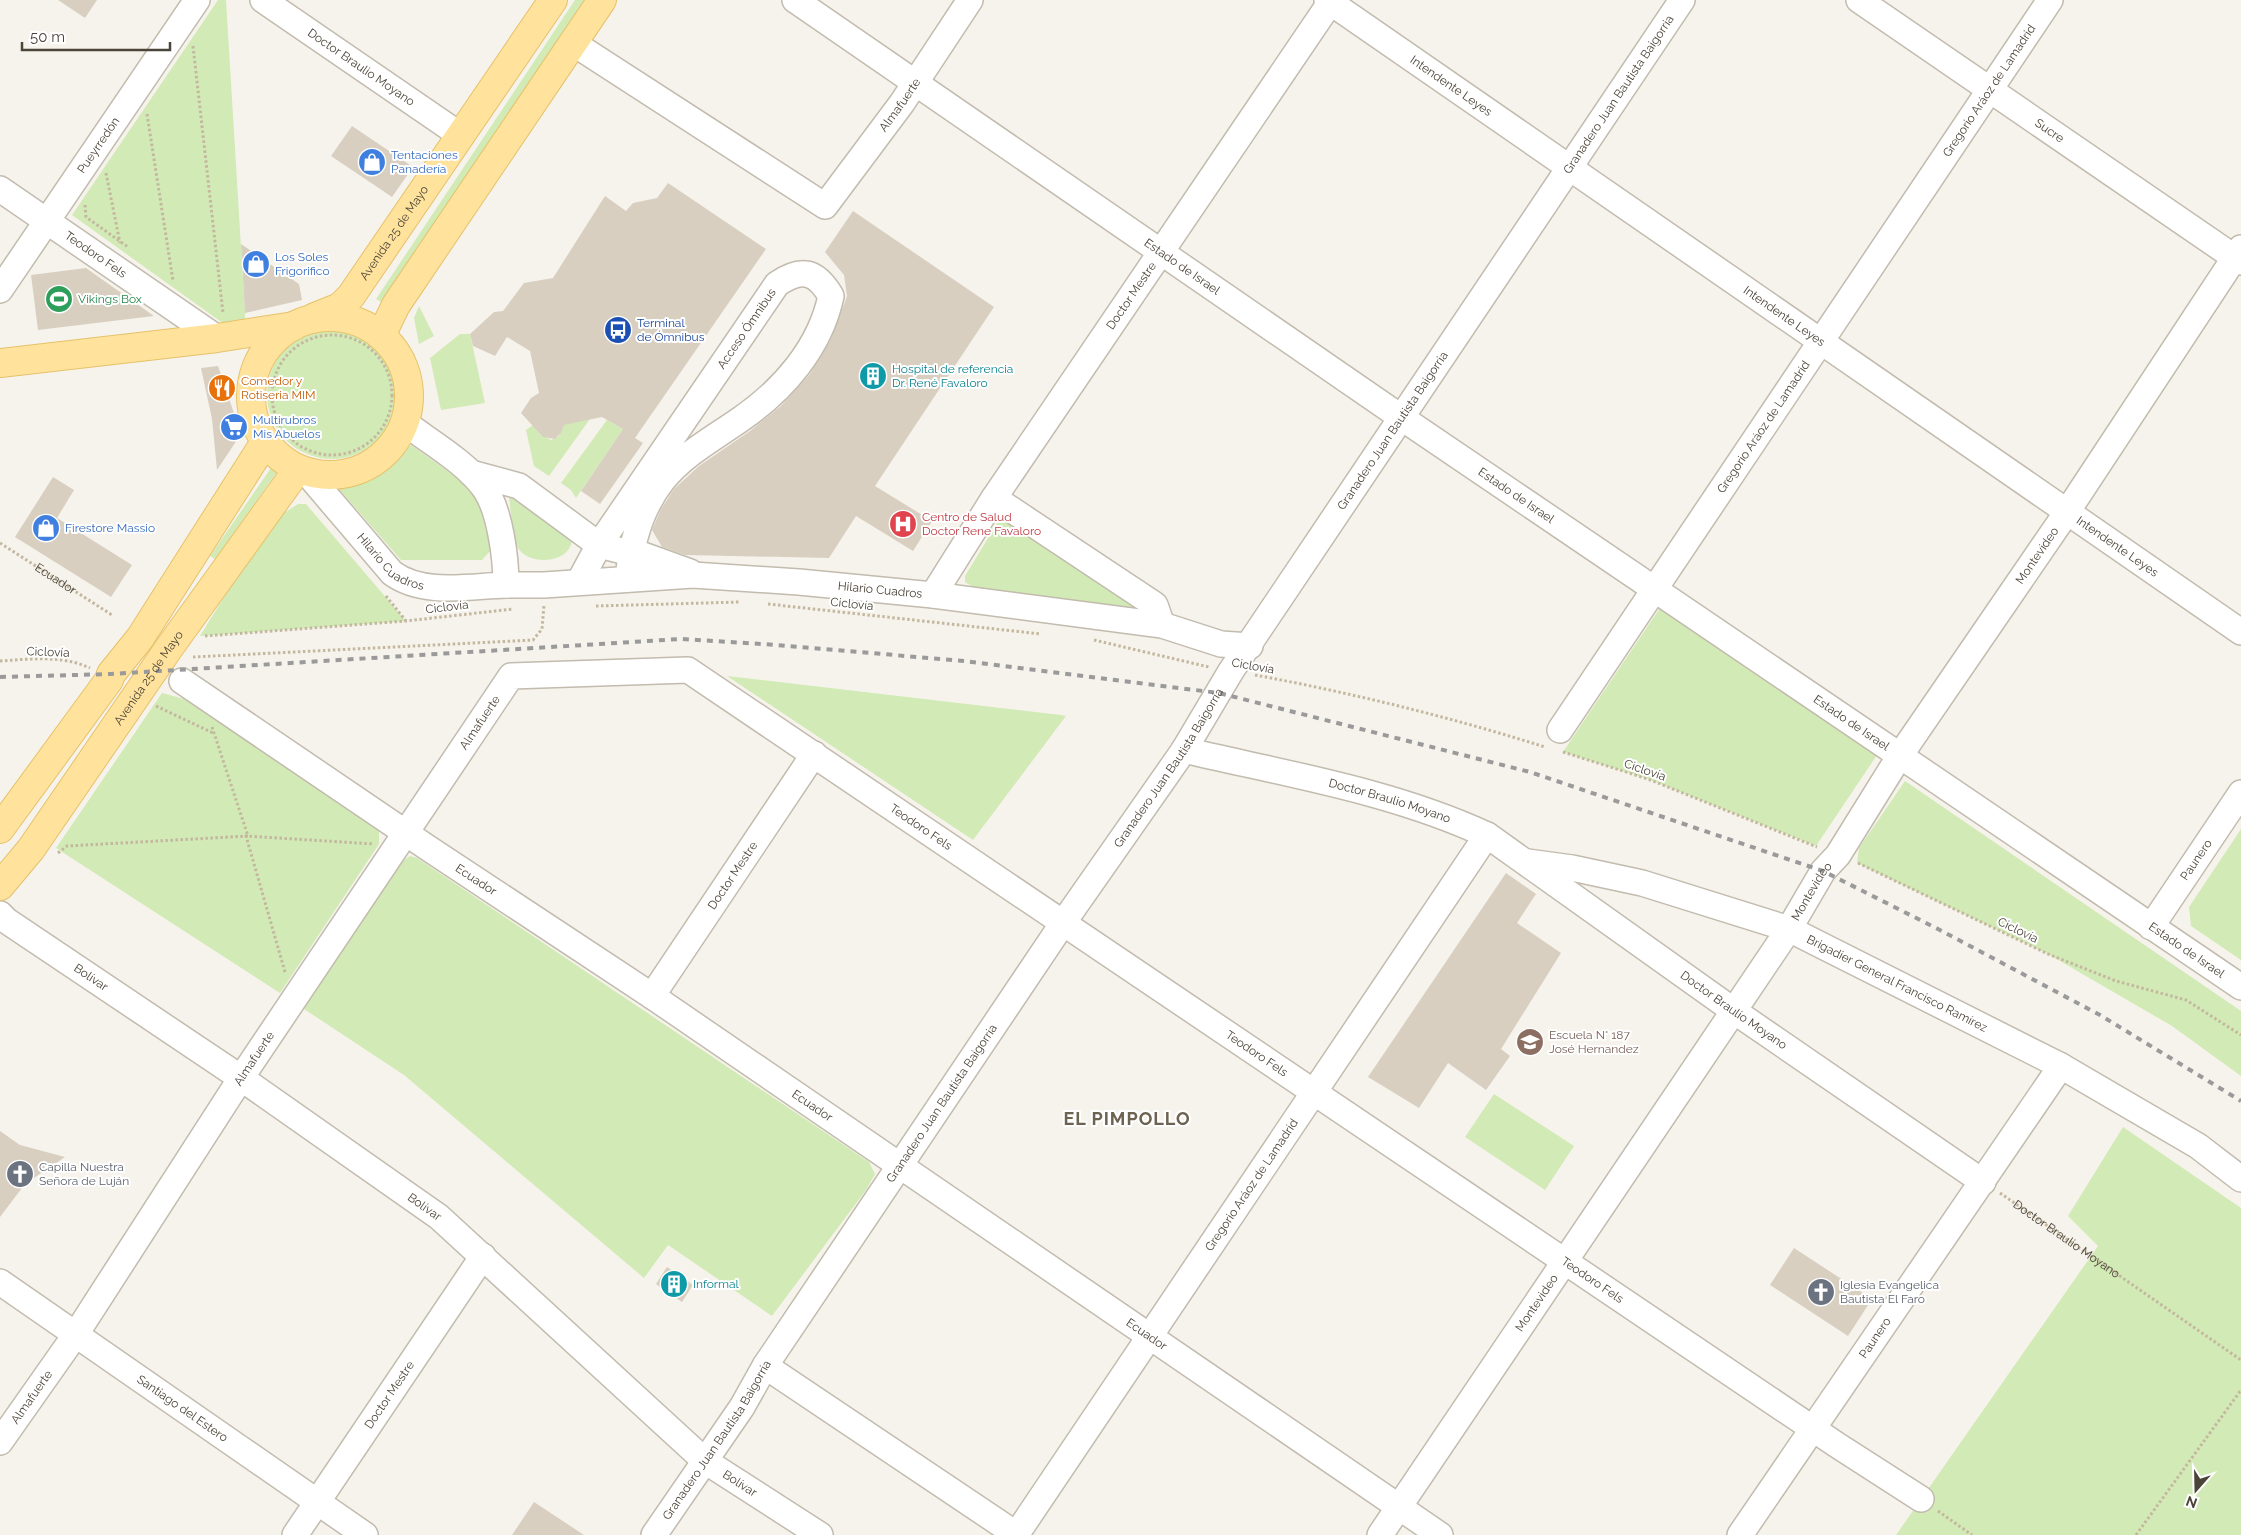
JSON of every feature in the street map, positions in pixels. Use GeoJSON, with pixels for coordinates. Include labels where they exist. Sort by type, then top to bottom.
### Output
{"type":"FeatureCollection","features":[{"type":"Feature","properties":{"kind":"main road","name":"Avenida 25 de Mayo"},"geometry":{"type":"LineString","coordinates":[[299,324],[322,318],[343,318],[363,325],[381,336],[401,361],[408,381],[409,402],[405,422],[391,447],[369,466],[351,473],[332,475],[308,465],[280,458],[265,442],[256,426],[252,409],[251,390],[254,373],[261,356],[272,342],[299,324],[340,307],[351,296],[553,0]]}},
{"type":"Feature","properties":{"kind":"main road"},"geometry":{"type":"LineString","coordinates":[[381,336],[396,305],[602,0]]}},
{"type":"Feature","properties":{"kind":"main road"},"geometry":{"type":"LineString","coordinates":[[0,363],[223,324],[299,324]]}},
{"type":"Feature","properties":{"kind":"main road"},"geometry":{"type":"LineString","coordinates":[[223,324],[237,346],[249,358],[254,373]]}},
{"type":"Feature","properties":{"kind":"main road"},"geometry":{"type":"LineString","coordinates":[[0,829],[109,680],[111,674],[140,638],[265,442]]}},
{"type":"Feature","properties":{"kind":"main road","name":"Avenida 25 de Mayo"},"geometry":{"type":"LineString","coordinates":[[0,886],[30,849],[169,648],[308,465]]}},
{"type":"Feature","properties":{"kind":"street","name":"Pueyrredón"},"geometry":{"type":"LineString","coordinates":[[0,290],[197,0]]}},
{"type":"Feature","properties":{"kind":"street","name":"Doctor Braulio Moyano"},"geometry":{"type":"LineString","coordinates":[[263,0],[460,135]]}},
{"type":"Feature","properties":{"kind":"street","name":"Estado de Israel"},"geometry":{"type":"LineString","coordinates":[[795,0],[1402,418],[1899,757],[2241,987]]}},
{"type":"Feature","properties":{"kind":"street","name":"Almafuerte"},"geometry":{"type":"LineString","coordinates":[[573,43],[825,206],[915,83],[970,0]]}},
{"type":"Feature","properties":{"kind":"street","name":"Granadero Juan Bautista Baigorria"},"geometry":{"type":"LineString","coordinates":[[654,1535],[706,1461],[742,1407],[766,1366],[1063,923],[1184,750],[1231,671],[1250,646],[1682,0]]}},
{"type":"Feature","properties":{"kind":"street","name":"Sucre"},"geometry":{"type":"LineString","coordinates":[[1859,0],[2239,256]]}},
{"type":"Feature","properties":{"kind":"street","name":"Gregorio Aráoz de Lamadrid"},"geometry":{"type":"LineString","coordinates":[[1555,742],[1820,341],[2050,0]]}},
{"type":"Feature","properties":{"kind":"street","name":"Intendente Leyes"},"geometry":{"type":"LineString","coordinates":[[1330,1],[2241,632]]}},
{"type":"Feature","properties":{"kind":"street","name":"Doctor Mestre"},"geometry":{"type":"LineString","coordinates":[[933,595],[994,498],[1330,1]]}},
{"type":"Feature","properties":{"kind":"street","name":"Teodoro Fels"},"geometry":{"type":"LineString","coordinates":[[0,189],[46,221],[223,324]]}},
{"type":"Feature","properties":{"kind":"street","name":"Montevideo"},"geometry":{"type":"LineString","coordinates":[[1380,1535],[1789,929],[1823,872],[1838,855],[1899,757],[2239,256]]}},
{"type":"Feature","properties":{"kind":"street","name":"Acceso Ómnibus"},"geometry":{"type":"LineString","coordinates":[[579,582],[599,545],[777,284],[790,275],[807,273],[823,283],[831,296],[827,316],[788,380],[767,400],[684,459],[663,480],[649,501],[638,525],[630,553],[628,579]]}},
{"type":"Feature","properties":{"kind":"street"},"geometry":{"type":"LineString","coordinates":[[405,422],[471,472],[485,489],[494,505],[506,566],[506,585]]}},
{"type":"Feature","properties":{"kind":"street","name":"Hilario Cuadros"},"geometry":{"type":"LineString","coordinates":[[308,465],[392,573],[402,580],[430,587],[506,585],[544,601],[579,582],[699,575],[933,595],[1162,625],[1221,644],[1250,646]]}},
{"type":"Feature","properties":{"kind":"street"},"geometry":{"type":"LineString","coordinates":[[471,472],[519,486],[599,545],[640,554],[699,575]]}},
{"type":"Feature","properties":{"kind":"street"},"geometry":{"type":"LineString","coordinates":[[994,498],[1155,604],[1162,625]]}},
{"type":"Feature","properties":{"kind":"street","name":"Teodoro Fels"},"geometry":{"type":"LineString","coordinates":[[511,676],[688,670],[1812,1428],[1921,1499]]}},
{"type":"Feature","properties":{"kind":"street","name":"Ecuador"},"geometry":{"type":"LineString","coordinates":[[188,672],[206,698],[402,839],[652,996],[1440,1535]]}},
{"type":"Feature","properties":{"kind":"street","name":"Almafuerte"},"geometry":{"type":"LineString","coordinates":[[0,1442],[76,1334],[241,1078],[511,676]]}},
{"type":"Feature","properties":{"kind":"street","name":"Doctor Braulio Moyano"},"geometry":{"type":"LineString","coordinates":[[1184,750],[1377,795],[1451,818],[1488,836],[1734,1010],[1983,1182]]}},
{"type":"Feature","properties":{"kind":"street","name":"Doctor Mestre"},"geometry":{"type":"LineString","coordinates":[[652,996],[814,754]]}},
{"type":"Feature","properties":{"kind":"street","name":"Paunero"},"geometry":{"type":"LineString","coordinates":[[2151,927],[2241,793]]}},
{"type":"Feature","properties":{"kind":"street","name":"Gregorio Aráoz de Lamadrid"},"geometry":{"type":"LineString","coordinates":[[1017,1535],[1313,1091],[1488,836]]}},
{"type":"Feature","properties":{"kind":"street","name":"Brigadier General Francisco Ramírez"},"geometry":{"type":"LineString","coordinates":[[1523,861],[1572,868],[1642,883],[1789,929],[2061,1066],[2198,1146],[2241,1179]]}},
{"type":"Feature","properties":{"kind":"street","name":"Bolívar"},"geometry":{"type":"LineString","coordinates":[[0,914],[7,921],[241,1078],[439,1217],[706,1461],[820,1535]]}},
{"type":"Feature","properties":{"kind":"street","name":"Paunero"},"geometry":{"type":"LineString","coordinates":[[1740,1535],[2061,1066]]}},
{"type":"Feature","properties":{"kind":"street","name":"Doctor Mestre"},"geometry":{"type":"LineString","coordinates":[[295,1535],[483,1256]]}},
{"type":"Feature","properties":{"kind":"street","name":"Santiago del Estero"},"geometry":{"type":"LineString","coordinates":[[0,1282],[316,1503],[365,1535]]}},
{"type":"Feature","properties":{"kind":"street"},"geometry":{"type":"LineString","coordinates":[[766,1366],[1017,1535]]}},
{"type":"Feature","properties":{"kind":"path"},"geometry":{"type":"LineString","coordinates":[[188,51],[193,43],[223,324]]}},
{"type":"Feature","properties":{"kind":"path"},"geometry":{"type":"LineString","coordinates":[[142,121],[152,106]]}},
{"type":"Feature","properties":{"kind":"path"},"geometry":{"type":"LineString","coordinates":[[146,107],[175,289]]}},
{"type":"Feature","properties":{"kind":"path"},"geometry":{"type":"LineString","coordinates":[[102,179],[111,165]]}},
{"type":"Feature","properties":{"kind":"path"},"geometry":{"type":"LineString","coordinates":[[105,166],[122,250]]}},
{"type":"Feature","properties":{"kind":"path"},"geometry":{"type":"LineString","coordinates":[[88,199],[84,206],[86,217],[135,253]]}},
{"type":"Feature","properties":{"kind":"path"},"geometry":{"type":"LineString","coordinates":[[166,275],[180,286]]}},
{"type":"Feature","properties":{"kind":"path"},"geometry":{"type":"LineString","coordinates":[[216,312],[223,324]]}},
{"type":"Feature","properties":{"kind":"path"},"geometry":{"type":"LineString","coordinates":[[335,335],[353,339],[369,348],[382,361],[389,377],[393,394],[390,412],[383,428],[371,441],[357,451],[308,465],[305,450],[290,439],[278,425],[272,407],[271,389],[276,371],[286,355],[293,349],[317,336],[335,335]]}},
{"type":"Feature","properties":{"kind":"path","name":"Ecuador"},"geometry":{"type":"LineString","coordinates":[[0,543],[112,615]]}},
{"type":"Feature","properties":{"kind":"path"},"geometry":{"type":"LineString","coordinates":[[382,592],[406,621]]}},
{"type":"Feature","properties":{"kind":"path"},"geometry":{"type":"LineString","coordinates":[[193,656],[533,640],[542,629],[544,601]]}},
{"type":"Feature","properties":{"kind":"path"},"geometry":{"type":"LineString","coordinates":[[593,606],[746,602]]}},
{"type":"Feature","properties":{"kind":"path","name":"Ciclovía"},"geometry":{"type":"LineString","coordinates":[[766,604],[1046,634]]}},
{"type":"Feature","properties":{"kind":"path","name":"Ciclovía"},"geometry":{"type":"LineString","coordinates":[[205,628],[200,636],[406,621],[515,609]]}},
{"type":"Feature","properties":{"kind":"path","name":"Ciclovía"},"geometry":{"type":"LineString","coordinates":[[1085,638],[1184,662],[1314,687],[1555,742],[1886,875],[2048,954],[2116,981],[2186,1000],[2241,1035]]}},
{"type":"Feature","properties":{"kind":"path"},"geometry":{"type":"LineString","coordinates":[[188,672],[196,650]]}},
{"type":"Feature","properties":{"kind":"path","name":"Ciclovía"},"geometry":{"type":"LineString","coordinates":[[0,660],[40,658],[74,661],[93,669]]}},
{"type":"Feature","properties":{"kind":"path"},"geometry":{"type":"LineString","coordinates":[[206,698],[213,733],[246,836],[293,1001]]}},
{"type":"Feature","properties":{"kind":"path"},"geometry":{"type":"LineString","coordinates":[[55,855],[67,846],[246,836],[402,839]]}},
{"type":"Feature","properties":{"kind":"path","name":"Doctor Braulio Moyano"},"geometry":{"type":"LineString","coordinates":[[1983,1182],[2241,1360]]}},
{"type":"Feature","properties":{"kind":"path"},"geometry":{"type":"LineString","coordinates":[[2136,1535],[2241,1390]]}},
{"type":"Feature","properties":{"kind":"path"},"geometry":{"type":"LineString","coordinates":[[1921,1499],[1972,1535]]}},
{"type":"Feature","properties":{"kind":"green space"},"geometry":{"type":"Polygon","coordinates":[[[218,0],[226,0],[245,313],[245,319],[224,324],[72,215],[218,0]]]}},
{"type":"Feature","properties":{"kind":"green space"},"geometry":{"type":"Polygon","coordinates":[[[575,0],[585,0],[383,303],[376,299],[575,0]]]}},
{"type":"Feature","properties":{"kind":"green space"},"geometry":{"type":"Polygon","coordinates":[[[419,306],[434,336],[419,344],[414,318],[419,306]]]}},
{"type":"Feature","properties":{"kind":"green space"},"geometry":{"type":"Polygon","coordinates":[[[332,329],[345,330],[357,334],[378,348],[392,369],[396,381],[396,407],[392,419],[378,440],[357,454],[345,458],[332,459],[319,458],[307,454],[286,440],[272,419],[268,407],[267,394],[268,381],[272,369],[286,348],[307,334],[319,330],[332,329]]]}},
{"type":"Feature","properties":{"kind":"green space"},"geometry":{"type":"Polygon","coordinates":[[[460,334],[470,334],[485,403],[441,410],[430,358],[460,334]]]}},
{"type":"Feature","properties":{"kind":"green space"},"geometry":{"type":"Polygon","coordinates":[[[541,419],[538,430],[540,434],[551,440],[559,436],[563,425],[590,419],[549,476],[534,466],[526,430],[541,419]]]}},
{"type":"Feature","properties":{"kind":"green space"},"geometry":{"type":"Polygon","coordinates":[[[607,420],[623,429],[576,498],[571,490],[561,483],[607,420]]]}},
{"type":"Feature","properties":{"kind":"green space"},"geometry":{"type":"Polygon","coordinates":[[[411,445],[474,490],[490,546],[490,551],[482,560],[401,560],[332,481],[359,483],[391,467],[411,445]]]}},
{"type":"Feature","properties":{"kind":"green space"},"geometry":{"type":"Polygon","coordinates":[[[271,468],[277,472],[215,559],[210,556],[271,468]]]}},
{"type":"Feature","properties":{"kind":"green space"},"geometry":{"type":"Polygon","coordinates":[[[514,493],[572,539],[570,547],[565,553],[549,560],[531,558],[523,554],[518,548],[513,531],[509,498],[514,493]]]}},
{"type":"Feature","properties":{"kind":"green space"},"geometry":{"type":"Polygon","coordinates":[[[298,504],[306,504],[406,621],[200,636],[235,579],[281,515],[298,504]]]}},
{"type":"Feature","properties":{"kind":"green space"},"geometry":{"type":"Polygon","coordinates":[[[1001,517],[1142,607],[1141,612],[973,587],[965,582],[965,576],[1001,517]]]}},
{"type":"Feature","properties":{"kind":"green space"},"geometry":{"type":"Polygon","coordinates":[[[1660,608],[1877,755],[1816,846],[1648,779],[1563,752],[1660,608]]]}},
{"type":"Feature","properties":{"kind":"green space"},"geometry":{"type":"Polygon","coordinates":[[[727,676],[1061,715],[1066,716],[973,840],[727,676]]]}},
{"type":"Feature","properties":{"kind":"green space"},"geometry":{"type":"Polygon","coordinates":[[[162,693],[199,703],[220,722],[379,830],[379,844],[280,993],[56,848],[162,693]]]}},
{"type":"Feature","properties":{"kind":"green space"},"geometry":{"type":"Polygon","coordinates":[[[1905,781],[2241,1011],[2241,1076],[2172,1026],[2048,954],[1857,863],[1859,848],[1905,781]]]}},
{"type":"Feature","properties":{"kind":"green space"},"geometry":{"type":"Polygon","coordinates":[[[2241,829],[2241,960],[2191,926],[2189,907],[2241,829]]]}},
{"type":"Feature","properties":{"kind":"green space"},"geometry":{"type":"Polygon","coordinates":[[[410,856],[417,858],[869,1162],[875,1174],[866,1190],[772,1316],[668,1245],[644,1278],[404,1075],[304,1009],[393,867],[410,856]]]}},
{"type":"Feature","properties":{"kind":"green space"},"geometry":{"type":"Polygon","coordinates":[[[1494,1094],[1574,1146],[1545,1190],[1465,1137],[1494,1094]]]}},
{"type":"Feature","properties":{"kind":"green space"},"geometry":{"type":"Polygon","coordinates":[[[2123,1127],[2241,1208],[2241,1535],[1896,1535],[2098,1246],[2068,1216],[2123,1127]]]}},
{"type":"Feature","properties":{"kind":"building"},"geometry":{"type":"Polygon","coordinates":[[[58,0],[97,0],[85,18],[58,0]]]}},
{"type":"Feature","properties":{"kind":"building","name":"Tentaciones Panadería"},"geometry":{"type":"Polygon","coordinates":[[[352,126],[413,167],[392,197],[331,156],[352,126]]]}},
{"type":"Feature","properties":{"kind":"building","name":"Terminal de Ómnibus"},"geometry":{"type":"Polygon","coordinates":[[[668,183],[766,249],[635,438],[643,443],[600,504],[581,491],[623,429],[602,417],[564,425],[561,433],[555,439],[543,437],[521,413],[531,398],[539,393],[530,351],[507,337],[495,356],[473,346],[470,334],[494,312],[503,311],[524,283],[553,278],[605,196],[626,211],[633,203],[657,198],[668,183]]]}},
{"type":"Feature","properties":{"kind":"building","name":"Hospital de referencia Dr. René Favaloro"},"geometry":{"type":"Polygon","coordinates":[[[853,211],[994,307],[875,486],[932,521],[913,551],[856,516],[829,558],[685,555],[662,547],[652,530],[661,509],[674,489],[699,466],[750,431],[781,406],[809,375],[821,357],[831,339],[847,296],[844,275],[825,252],[853,211]]]}},
{"type":"Feature","properties":{"kind":"building","name":"Los Soles Frigorifico"},"geometry":{"type":"Polygon","coordinates":[[[241,244],[299,284],[302,300],[245,313],[241,244]]]}},
{"type":"Feature","properties":{"kind":"building"},"geometry":{"type":"Polygon","coordinates":[[[86,268],[154,316],[38,330],[31,275],[86,268]]]}},
{"type":"Feature","properties":{"kind":"building"},"geometry":{"type":"Polygon","coordinates":[[[218,366],[241,434],[217,470],[212,419],[201,368],[218,366]]]}},
{"type":"Feature","properties":{"kind":"building","name":"Firestore Massio"},"geometry":{"type":"Polygon","coordinates":[[[53,477],[74,490],[57,518],[132,565],[111,597],[15,537],[53,477]]]}},
{"type":"Feature","properties":{"kind":"building","name":"Escuela N° 187 José Hernandez"},"geometry":{"type":"Polygon","coordinates":[[[1506,873],[1536,894],[1517,923],[1561,953],[1501,1049],[1510,1056],[1486,1090],[1448,1063],[1419,1108],[1368,1077],[1506,873]]]}},
{"type":"Feature","properties":{"kind":"building","name":"Capilla Nuestra Señora de Luján"},"geometry":{"type":"Polygon","coordinates":[[[0,1131],[20,1145],[65,1157],[25,1184],[0,1217],[0,1131]]]}},
{"type":"Feature","properties":{"kind":"building","name":"Iglesia Evangelica Bautista El Faro"},"geometry":{"type":"Polygon","coordinates":[[[1794,1248],[1872,1299],[1848,1336],[1770,1285],[1794,1248]]]}},
{"type":"Feature","properties":{"kind":"building","name":"Informal"},"geometry":{"type":"Polygon","coordinates":[[[667,1267],[693,1285],[682,1302],[656,1284],[667,1267]]]}},
{"type":"Feature","properties":{"kind":"building"},"geometry":{"type":"Polygon","coordinates":[[[534,1502],[584,1535],[512,1535],[534,1502]]]}},
{"type":"Feature","properties":{"kind":"railway"},"geometry":{"type":"LineString","coordinates":[[0,677],[111,674],[681,639],[964,661],[1219,693],[1530,772],[1823,871],[1938,929],[2100,1015],[2241,1101]]}},
{"type":"Feature","properties":{"kind":"place","name":"Tentaciones Panadería"},"geometry":{"type":"Point","coordinates":[372,162]}},
{"type":"Feature","properties":{"kind":"place","name":"Los Soles Frigorifico"},"geometry":{"type":"Point","coordinates":[256,264]}},
{"type":"Feature","properties":{"kind":"place","name":"Vikings Box"},"geometry":{"type":"Point","coordinates":[59,299]}},
{"type":"Feature","properties":{"kind":"place","name":"Terminal de Ómnibus"},"geometry":{"type":"Point","coordinates":[618,330]}},
{"type":"Feature","properties":{"kind":"place","name":"Hospital de referencia Dr. René Favaloro"},"geometry":{"type":"Point","coordinates":[873,376]}},
{"type":"Feature","properties":{"kind":"place","name":"Comedor y Rotiseria MIM"},"geometry":{"type":"Point","coordinates":[222,388]}},
{"type":"Feature","properties":{"kind":"place","name":"Multirubros Mis Abuelos"},"geometry":{"type":"Point","coordinates":[234,427]}},
{"type":"Feature","properties":{"kind":"place","name":"Centro de Salud Doctor Rene Favaloro"},"geometry":{"type":"Point","coordinates":[903,524]}},
{"type":"Feature","properties":{"kind":"place","name":"Firestore Massio"},"geometry":{"type":"Point","coordinates":[46,528]}},
{"type":"Feature","properties":{"kind":"place","name":"Escuela N° 187 José Hernandez"},"geometry":{"type":"Point","coordinates":[1530,1042]}},
{"type":"Feature","properties":{"kind":"place","name":"Capilla Nuestra Señora de Luján"},"geometry":{"type":"Point","coordinates":[20,1174]}},
{"type":"Feature","properties":{"kind":"place","name":"Informal"},"geometry":{"type":"Point","coordinates":[674,1284]}},
{"type":"Feature","properties":{"kind":"place","name":"Iglesia Evangelica Bautista El Faro"},"geometry":{"type":"Point","coordinates":[1821,1292]}},
{"type":"Feature","properties":{"kind":"district","name":"EL PIMPOLLO"},"geometry":{"type":"Point","coordinates":[1127,1119]}}]}
